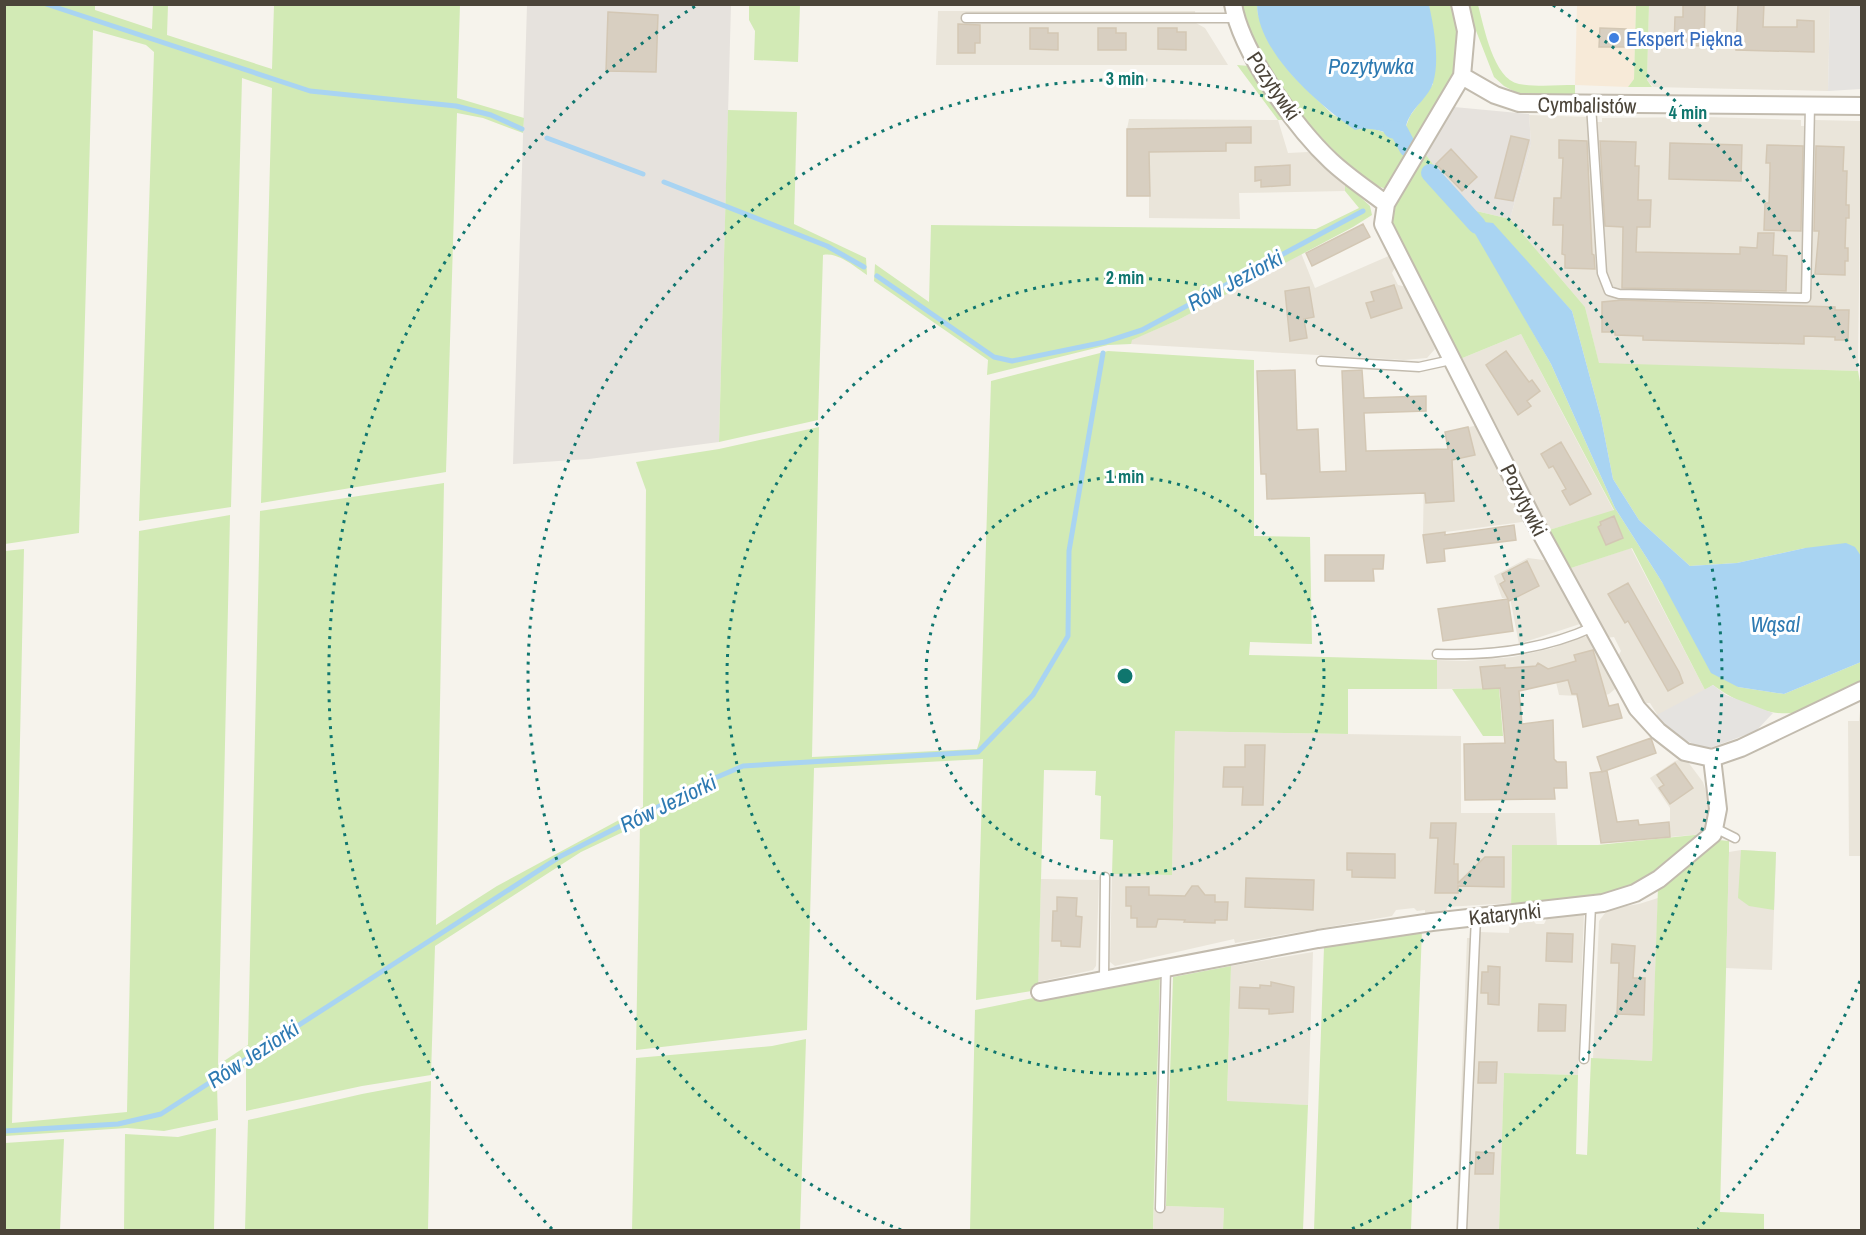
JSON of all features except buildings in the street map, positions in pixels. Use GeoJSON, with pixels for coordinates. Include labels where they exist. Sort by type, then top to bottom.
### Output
{"type":"FeatureCollection","features":[{"type":"Feature","properties":{"kind":"street"},"geometry":{"type":"LineString","coordinates":[[1386,204],[1462,76],[1466,31],[1460,4]]}},
{"type":"Feature","properties":{"kind":"street","name":"Pozytywki"},"geometry":{"type":"LineString","coordinates":[[1235,11],[1250,53],[1301,125],[1330,160],[1386,204],[1383,214],[1386,234],[1533,519],[1637,708],[1678,748],[1703,758],[1712,758]]}},
{"type":"Feature","properties":{"kind":"street","name":"Cymbalistów"},"geometry":{"type":"LineString","coordinates":[[1462,76],[1495,95],[1518,103],[1862,106]]}},
{"type":"Feature","properties":{"kind":"street"},"geometry":{"type":"LineString","coordinates":[[1715,828],[1718,809],[1712,758],[1741,748],[1862,690]]}},
{"type":"Feature","properties":{"kind":"street","name":"Katarynki"},"geometry":{"type":"LineString","coordinates":[[1040,992],[1166,966],[1318,939],[1476,917],[1591,905],[1635,893],[1651,885],[1710,838],[1715,828]]}},
{"type":"Feature","properties":{"kind":"lane"},"geometry":{"type":"LineString","coordinates":[[966,18],[1235,11]]}},
{"type":"Feature","properties":{"kind":"lane"},"geometry":{"type":"LineString","coordinates":[[1591,105],[1602,273],[1609,291],[1619,294],[1806,298],[1809,105]]}},
{"type":"Feature","properties":{"kind":"lane"},"geometry":{"type":"LineString","coordinates":[[1321,361],[1419,367],[1451,360]]}},
{"type":"Feature","properties":{"kind":"lane"},"geometry":{"type":"LineString","coordinates":[[1437,654],[1500,654],[1539,645],[1593,627]]}},
{"type":"Feature","properties":{"kind":"lane"},"geometry":{"type":"LineString","coordinates":[[1715,828],[1736,838]]}},
{"type":"Feature","properties":{"kind":"lane"},"geometry":{"type":"LineString","coordinates":[[1104,979],[1105,877]]}},
{"type":"Feature","properties":{"kind":"lane"},"geometry":{"type":"LineString","coordinates":[[1584,1059],[1591,905]]}},
{"type":"Feature","properties":{"kind":"lane"},"geometry":{"type":"LineString","coordinates":[[1462,1230],[1476,917]]}},
{"type":"Feature","properties":{"kind":"lane"},"geometry":{"type":"LineString","coordinates":[[1160,1208],[1166,966]]}},
{"type":"Feature","properties":{"kind":"shaded area"},"geometry":{"type":"Polygon","coordinates":[[[527,5],[731,5],[719,442],[589,459],[513,464],[527,5]]]}},
{"type":"Feature","properties":{"kind":"shaded area"},"geometry":{"type":"Polygon","coordinates":[[[1577,5],[1636,5],[1634,79],[1628,87],[1575,85],[1577,5]]]}},
{"type":"Feature","properties":{"kind":"shaded area"},"geometry":{"type":"Polygon","coordinates":[[[1649,5],[1830,5],[1828,91],[1653,87],[1647,80],[1649,5]]]}},
{"type":"Feature","properties":{"kind":"shaded area"},"geometry":{"type":"Polygon","coordinates":[[[1830,5],[1861,5],[1861,89],[1828,91],[1830,5]]]}},
{"type":"Feature","properties":{"kind":"shaded area"},"geometry":{"type":"Polygon","coordinates":[[[938,11],[1195,11],[1196,23],[1205,28],[1228,65],[936,65],[938,11]]]}},
{"type":"Feature","properties":{"kind":"shaded area"},"geometry":{"type":"Polygon","coordinates":[[[1454,107],[1529,114],[1531,144],[1510,219],[1476,211],[1446,181],[1426,155],[1454,107]]]}},
{"type":"Feature","properties":{"kind":"shaded area"},"geometry":{"type":"Polygon","coordinates":[[[1529,115],[1588,117],[1588,122],[1602,122],[1602,118],[1706,117],[1801,120],[1801,126],[1815,126],[1815,120],[1861,121],[1858,371],[1599,364],[1585,307],[1510,219],[1531,144],[1529,115]]]}},
{"type":"Feature","properties":{"kind":"shaded area"},"geometry":{"type":"Polygon","coordinates":[[[1129,119],[1278,120],[1288,153],[1308,152],[1345,183],[1345,191],[1239,193],[1240,219],[1149,218],[1149,196],[1127,196],[1129,119]]]}},
{"type":"Feature","properties":{"kind":"shaded area"},"geometry":{"type":"Polygon","coordinates":[[[1301,253],[1315,288],[1391,255],[1396,266],[1392,273],[1398,285],[1407,287],[1435,349],[1427,358],[1404,360],[1131,344],[1131,340],[1178,320],[1301,253]]]}},
{"type":"Feature","properties":{"kind":"shaded area"},"geometry":{"type":"Polygon","coordinates":[[[1521,334],[1614,511],[1549,530],[1460,359],[1521,334]]]}},
{"type":"Feature","properties":{"kind":"shaded area"},"geometry":{"type":"Polygon","coordinates":[[[1479,425],[1529,521],[1423,535],[1424,472],[1433,472],[1433,449],[1448,449],[1445,432],[1479,425]]]}},
{"type":"Feature","properties":{"kind":"shaded area"},"geometry":{"type":"Polygon","coordinates":[[[1631,548],[1705,690],[1658,716],[1650,703],[1642,703],[1617,658],[1621,651],[1614,637],[1606,638],[1568,569],[1631,548]]]}},
{"type":"Feature","properties":{"kind":"shaded area"},"geometry":{"type":"Polygon","coordinates":[[[1528,558],[1551,561],[1583,623],[1519,644],[1510,598],[1502,598],[1494,576],[1528,558]]]}},
{"type":"Feature","properties":{"kind":"shaded area"},"geometry":{"type":"Polygon","coordinates":[[[1583,636],[1591,638],[1616,683],[1615,689],[1609,694],[1579,703],[1576,696],[1559,695],[1556,682],[1520,688],[1437,689],[1437,660],[1465,661],[1513,657],[1553,648],[1583,636]]]}},
{"type":"Feature","properties":{"kind":"shaded area"},"geometry":{"type":"Polygon","coordinates":[[[1713,685],[1726,695],[1773,713],[1756,731],[1710,748],[1695,745],[1678,736],[1653,717],[1713,685]]]}},
{"type":"Feature","properties":{"kind":"shaded area"},"geometry":{"type":"Polygon","coordinates":[[[1861,701],[1861,856],[1849,856],[1848,721],[1859,721],[1861,701]]]}},
{"type":"Feature","properties":{"kind":"shaded area"},"geometry":{"type":"Polygon","coordinates":[[[1175,731],[1461,736],[1461,813],[1555,813],[1557,845],[1512,845],[1511,903],[1447,907],[1446,915],[1425,917],[1425,910],[1417,911],[1414,908],[1396,910],[1392,916],[1235,943],[1234,939],[1115,966],[1110,962],[1112,874],[1172,875],[1175,731]]]}},
{"type":"Feature","properties":{"kind":"shaded area"},"geometry":{"type":"Polygon","coordinates":[[[1685,758],[1703,782],[1708,798],[1708,815],[1704,834],[1670,837],[1670,808],[1650,778],[1675,761],[1685,758]]]}},
{"type":"Feature","properties":{"kind":"shaded area"},"geometry":{"type":"Polygon","coordinates":[[[1741,850],[1776,852],[1772,970],[1726,968],[1729,852],[1741,850]]]}},
{"type":"Feature","properties":{"kind":"shaded area"},"geometry":{"type":"Polygon","coordinates":[[[1041,879],[1099,880],[1096,966],[1093,970],[1038,982],[1041,879]]]}},
{"type":"Feature","properties":{"kind":"shaded area"},"geometry":{"type":"Polygon","coordinates":[[[1658,898],[1652,1061],[1593,1059],[1599,921],[1608,909],[1658,898]]]}},
{"type":"Feature","properties":{"kind":"shaded area"},"geometry":{"type":"Polygon","coordinates":[[[1584,914],[1578,1075],[1504,1073],[1499,1230],[1456,1230],[1467,938],[1479,938],[1480,932],[1509,933],[1510,919],[1530,917],[1536,924],[1544,924],[1547,918],[1584,914]]]}},
{"type":"Feature","properties":{"kind":"shaded area"},"geometry":{"type":"Polygon","coordinates":[[[1313,952],[1308,1105],[1227,1102],[1231,966],[1313,952]]]}},
{"type":"Feature","properties":{"kind":"shaded area"},"geometry":{"type":"Polygon","coordinates":[[[1166,1206],[1224,1208],[1223,1230],[1153,1230],[1154,1208],[1166,1206]]]}},
{"type":"Feature","properties":{"kind":"green space"},"geometry":{"type":"Polygon","coordinates":[[[4,5],[95,5],[95,10],[152,29],[153,5],[168,5],[167,35],[272,69],[274,5],[460,5],[457,98],[524,118],[523,133],[483,118],[457,113],[446,472],[261,503],[272,88],[242,78],[231,507],[139,521],[154,52],[146,45],[93,30],[79,533],[5,544],[4,5]]]}},
{"type":"Feature","properties":{"kind":"green space"},"geometry":{"type":"Polygon","coordinates":[[[749,5],[800,5],[798,62],[754,60],[755,31],[749,20],[749,5]]]}},
{"type":"Feature","properties":{"kind":"green space"},"geometry":{"type":"Polygon","coordinates":[[[1238,5],[1257,5],[1258,15],[1277,55],[1293,76],[1333,115],[1398,137],[1403,134],[1410,116],[1433,84],[1429,5],[1451,5],[1460,46],[1453,75],[1388,189],[1374,184],[1337,154],[1280,89],[1258,56],[1238,5]]]}},
{"type":"Feature","properties":{"kind":"green space"},"geometry":{"type":"Polygon","coordinates":[[[1466,5],[1478,5],[1491,51],[1502,72],[1510,80],[1526,85],[1575,85],[1575,97],[1521,95],[1504,86],[1494,77],[1466,5]]]}},
{"type":"Feature","properties":{"kind":"green space"},"geometry":{"type":"Polygon","coordinates":[[[1636,5],[1649,5],[1647,80],[1652,87],[1628,87],[1634,79],[1636,5]]]}},
{"type":"Feature","properties":{"kind":"green space"},"geometry":{"type":"Polygon","coordinates":[[[1237,65],[1249,66],[1289,120],[1278,120],[1237,65]]]}},
{"type":"Feature","properties":{"kind":"green space"},"geometry":{"type":"Polygon","coordinates":[[[728,110],[797,112],[794,224],[866,258],[867,275],[840,258],[823,255],[818,420],[719,442],[728,110]]]}},
{"type":"Feature","properties":{"kind":"green space"},"geometry":{"type":"Polygon","coordinates":[[[1426,155],[1446,181],[1476,211],[1510,219],[1585,307],[1599,363],[1858,371],[1862,393],[1861,556],[1805,548],[1737,563],[1690,566],[1639,520],[1613,479],[1601,418],[1572,311],[1542,279],[1474,229],[1551,364],[1615,508],[1662,582],[1738,687],[1784,694],[1861,662],[1861,683],[1817,705],[1792,713],[1772,712],[1750,706],[1713,685],[1705,690],[1632,548],[1568,569],[1549,530],[1614,510],[1521,334],[1460,359],[1391,224],[1399,197],[1426,155]]]}},
{"type":"Feature","properties":{"kind":"green space"},"geometry":{"type":"Polygon","coordinates":[[[1345,183],[1370,206],[1372,215],[1353,227],[1178,320],[1132,340],[1131,344],[1108,345],[987,375],[988,360],[874,281],[875,264],[929,302],[931,225],[1316,229],[1359,208],[1345,191],[1345,183]]]}},
{"type":"Feature","properties":{"kind":"green space"},"geometry":{"type":"Polygon","coordinates":[[[1108,351],[1254,360],[1254,536],[1310,537],[1312,644],[1250,642],[1249,655],[1437,660],[1437,689],[1348,689],[1348,734],[1175,731],[1172,875],[1112,874],[1113,840],[1100,839],[1101,796],[1095,795],[1096,771],[1044,770],[1038,990],[976,1000],[983,759],[814,768],[807,1030],[636,1050],[640,824],[581,852],[435,946],[431,1075],[362,1086],[246,1111],[246,1066],[217,1085],[218,1120],[164,1131],[127,1128],[5,1136],[5,551],[24,549],[12,1123],[127,1112],[139,531],[230,515],[218,1065],[248,1045],[260,511],[444,483],[436,925],[497,886],[643,807],[646,490],[636,462],[719,449],[819,427],[812,757],[977,749],[980,739],[991,381],[1108,351]]]}},
{"type":"Feature","properties":{"kind":"green space"},"geometry":{"type":"Polygon","coordinates":[[[1499,688],[1503,736],[1483,736],[1452,689],[1499,688]]]}},
{"type":"Feature","properties":{"kind":"green space"},"geometry":{"type":"Polygon","coordinates":[[[1704,834],[1645,881],[1614,895],[1511,909],[1512,845],[1598,845],[1704,834]]]}},
{"type":"Feature","properties":{"kind":"green space"},"geometry":{"type":"Polygon","coordinates":[[[1719,840],[1729,841],[1720,1212],[1764,1214],[1764,1230],[1499,1230],[1504,1073],[1578,1075],[1576,1154],[1587,1155],[1591,1058],[1652,1061],[1658,887],[1719,840]]]}},
{"type":"Feature","properties":{"kind":"green space"},"geometry":{"type":"Polygon","coordinates":[[[1741,850],[1776,852],[1774,910],[1749,906],[1738,898],[1741,850]]]}},
{"type":"Feature","properties":{"kind":"green space"},"geometry":{"type":"Polygon","coordinates":[[[1422,929],[1411,1230],[1314,1230],[1324,947],[1422,929]]]}},
{"type":"Feature","properties":{"kind":"green space"},"geometry":{"type":"Polygon","coordinates":[[[1231,966],[1227,1101],[1308,1105],[1303,1230],[1223,1230],[1224,1208],[1166,1206],[1173,977],[1231,966]]]}},
{"type":"Feature","properties":{"kind":"green space"},"geometry":{"type":"Polygon","coordinates":[[[1160,972],[1153,1230],[970,1230],[975,1010],[1160,972]]]}},
{"type":"Feature","properties":{"kind":"green space"},"geometry":{"type":"Polygon","coordinates":[[[806,1039],[800,1230],[632,1230],[636,1058],[772,1046],[806,1039]]]}},
{"type":"Feature","properties":{"kind":"green space"},"geometry":{"type":"Polygon","coordinates":[[[431,1081],[428,1230],[245,1230],[248,1120],[431,1081]]]}},
{"type":"Feature","properties":{"kind":"green space"},"geometry":{"type":"Polygon","coordinates":[[[216,1128],[214,1230],[124,1230],[125,1134],[178,1137],[216,1128]]]}},
{"type":"Feature","properties":{"kind":"green space"},"geometry":{"type":"Polygon","coordinates":[[[64,1139],[60,1230],[5,1230],[5,1143],[64,1139]]]}},
{"type":"Feature","properties":{"kind":"water","name":"Pozytywka"},"geometry":{"type":"Polygon","coordinates":[[[1257,5],[1429,5],[1435,44],[1435,74],[1428,92],[1409,118],[1402,143],[1393,136],[1380,131],[1355,130],[1308,92],[1292,76],[1268,41],[1260,23],[1257,5]]]}},
{"type":"Feature","properties":{"kind":"water","name":"Wąsal"},"geometry":{"type":"Polygon","coordinates":[[[1484,222],[1493,223],[1572,311],[1601,418],[1613,479],[1639,520],[1690,566],[1737,563],[1805,548],[1846,543],[1855,547],[1861,556],[1861,662],[1784,694],[1738,687],[1711,673],[1662,582],[1615,508],[1551,364],[1474,232],[1477,225],[1484,222]]]}},
{"type":"Feature","properties":{"kind":"waterway"},"geometry":{"type":"LineString","coordinates":[[46,4],[310,91],[456,106],[491,115],[522,129]]}},
{"type":"Feature","properties":{"kind":"waterway"},"geometry":{"type":"LineString","coordinates":[[1392,129],[1399,131],[1408,148]]}},
{"type":"Feature","properties":{"kind":"waterway"},"geometry":{"type":"LineString","coordinates":[[547,138],[643,174]]}},
{"type":"Feature","properties":{"kind":"waterway"},"geometry":{"type":"LineString","coordinates":[[1430,173],[1477,225]]}},
{"type":"Feature","properties":{"kind":"waterway"},"geometry":{"type":"LineString","coordinates":[[664,182],[827,246],[864,267]]}},
{"type":"Feature","properties":{"kind":"waterway","name":"Rów Jeziorki"},"geometry":{"type":"LineString","coordinates":[[877,276],[994,357],[1012,361],[1105,342],[1142,330],[1363,211]]}},
{"type":"Feature","properties":{"kind":"waterway","name":"Rów Jeziorki"},"geometry":{"type":"LineString","coordinates":[[4,1131],[118,1124],[161,1114],[561,856],[743,766],[978,752],[1033,695],[1068,636],[1069,551],[1103,353]]}},
{"type":"Feature","properties":{"kind":"place","name":"Ekspert Piękna"},"geometry":{"type":"Point","coordinates":[1614,38]}}]}
